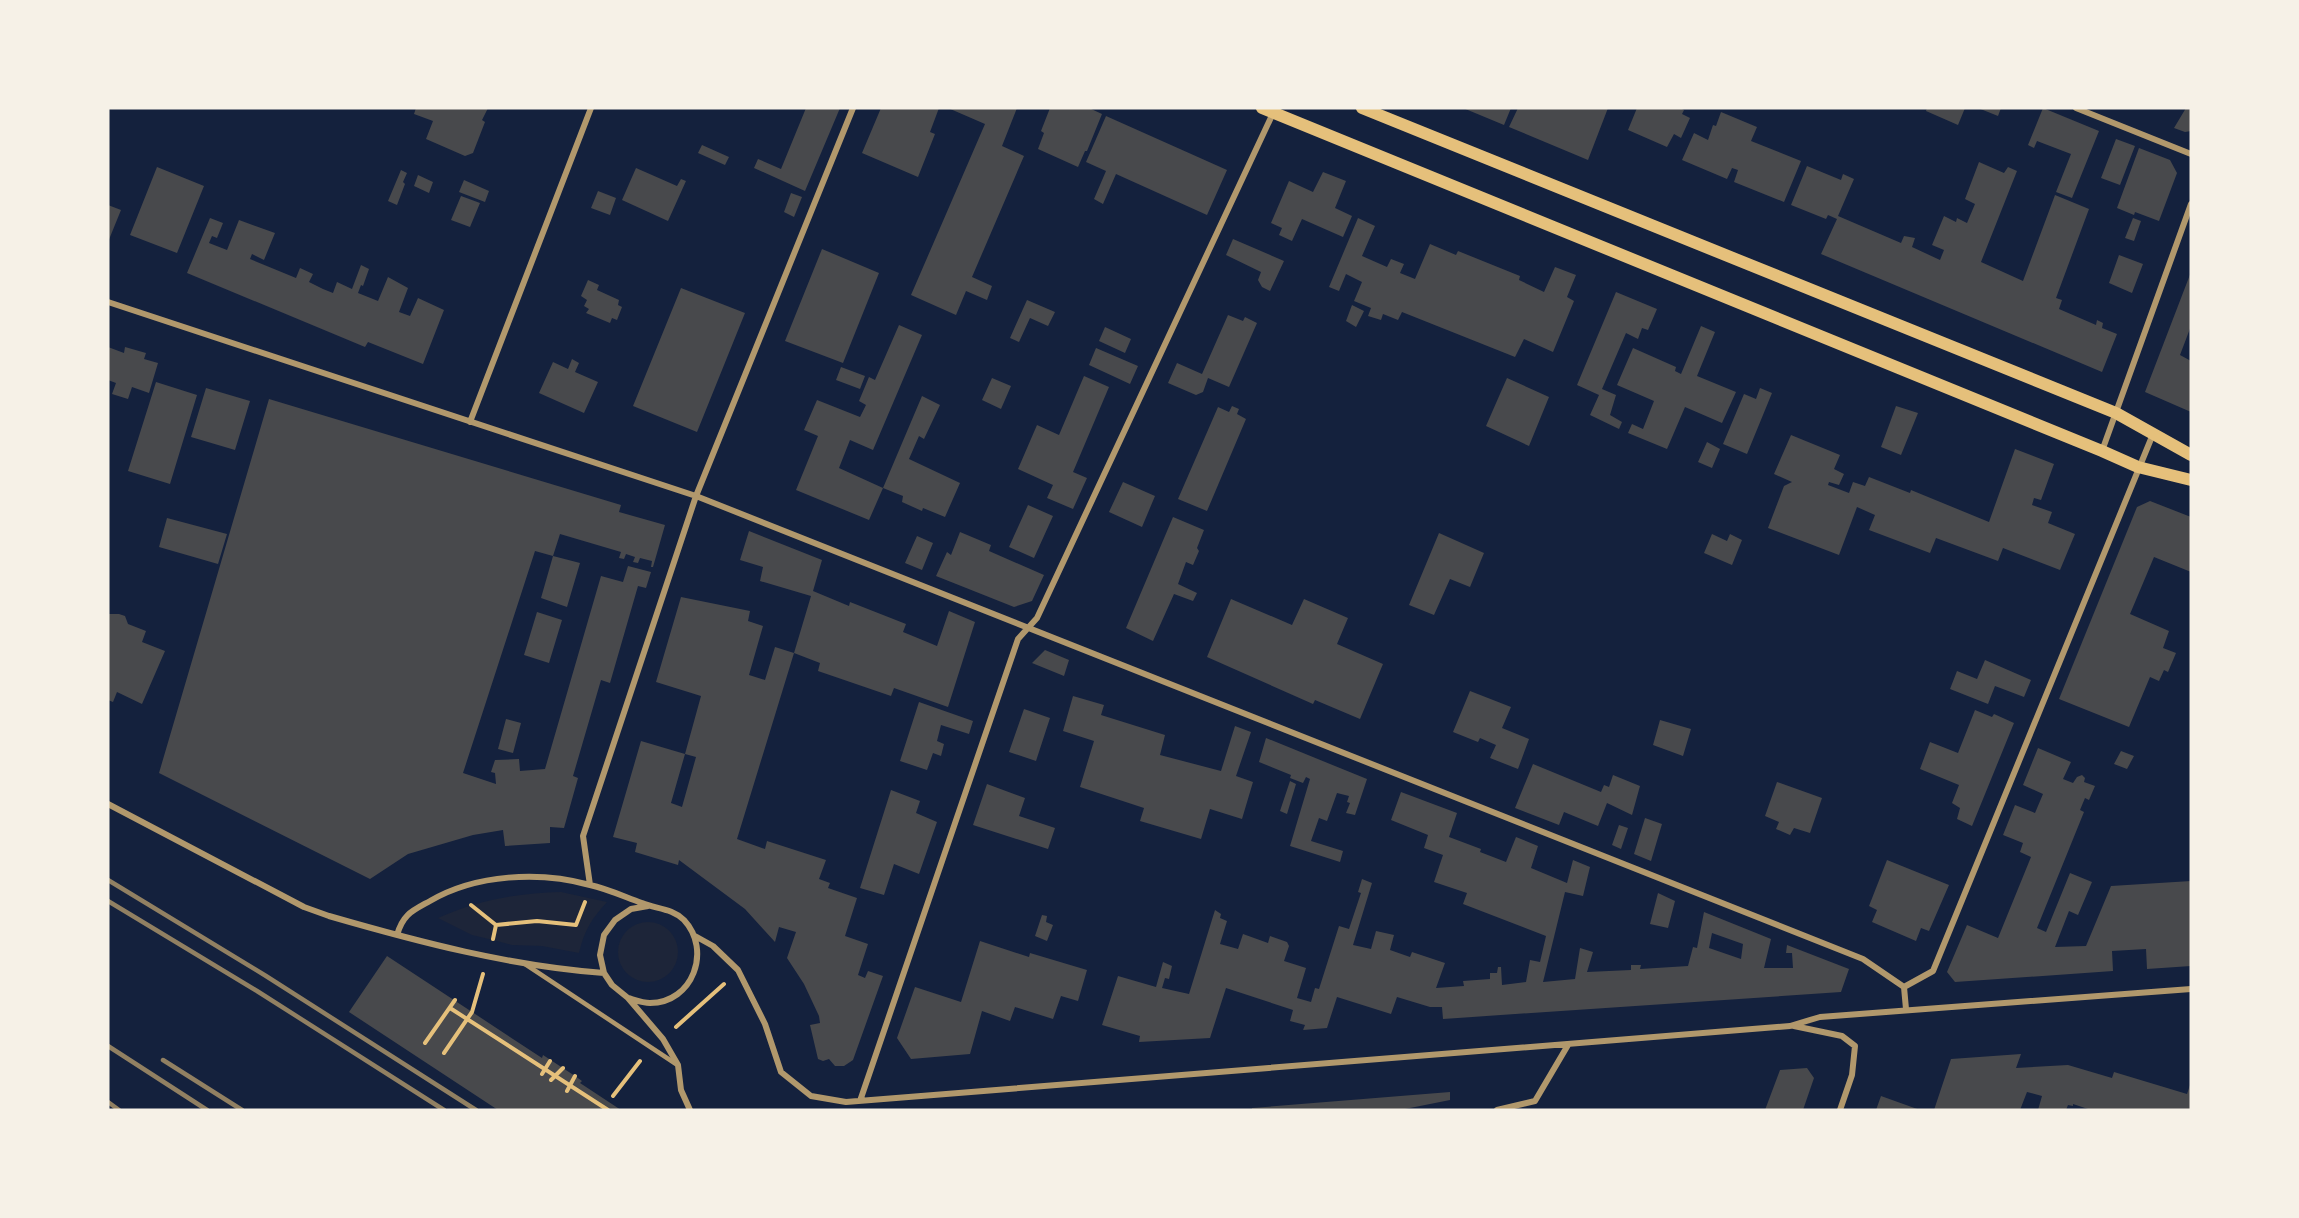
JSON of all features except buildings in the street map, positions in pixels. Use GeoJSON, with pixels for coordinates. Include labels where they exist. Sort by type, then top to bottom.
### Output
{"type":"FeatureCollection","features":[{"type":"Feature","properties":{"kind":"main road"},"geometry":{"type":"LineString","coordinates":[[1362,108],[2116,413],[2191,455]]}},
{"type":"Feature","properties":{"kind":"main road"},"geometry":{"type":"LineString","coordinates":[[1270,110],[2138,467],[2191,480]]}},
{"type":"Feature","properties":{"kind":"street"},"geometry":{"type":"LineString","coordinates":[[470,422],[591,108]]}},
{"type":"Feature","properties":{"kind":"street"},"geometry":{"type":"LineString","coordinates":[[590,885],[583,836],[696,496],[853,108]]}},
{"type":"Feature","properties":{"kind":"street"},"geometry":{"type":"LineString","coordinates":[[2076,108],[2191,154]]}},
{"type":"Feature","properties":{"kind":"street"},"geometry":{"type":"LineString","coordinates":[[860,1101],[1018,639],[1037,618],[1270,110]]}},
{"type":"Feature","properties":{"kind":"street"},"geometry":{"type":"LineString","coordinates":[[2102,451],[2191,204]]}},
{"type":"Feature","properties":{"kind":"street"},"geometry":{"type":"LineString","coordinates":[[108,302],[696,496],[1863,959],[1904,987]]}},
{"type":"Feature","properties":{"kind":"street"},"geometry":{"type":"LineString","coordinates":[[1904,987],[1932,971],[2153,434]]}},
{"type":"Feature","properties":{"kind":"street"},"geometry":{"type":"LineString","coordinates":[[108,804],[304,907],[329,916],[397,935],[525,964],[604,973]]}},
{"type":"Feature","properties":{"kind":"street"},"geometry":{"type":"LineString","coordinates":[[397,935],[405,916],[444,893],[463,886],[541,877],[590,885],[649,906],[670,910],[683,920],[695,936],[713,946],[738,970],[765,1024],[782,1072],[811,1096],[846,1102],[1790,1026],[1820,1017],[1906,1009],[2191,989]]}},
{"type":"Feature","properties":{"kind":"street"},"geometry":{"type":"LineString","coordinates":[[649,906],[631,909],[615,920],[604,935],[600,955],[604,973],[612,985],[628,998],[655,1028],[678,1065],[681,1090],[690,1110]]}},
{"type":"Feature","properties":{"kind":"street"},"geometry":{"type":"LineString","coordinates":[[628,998],[650,1004],[668,1000],[684,989],[696,969],[698,954],[695,936]]}},
{"type":"Feature","properties":{"kind":"street"},"geometry":{"type":"LineString","coordinates":[[1904,987],[1906,1009]]}},
{"type":"Feature","properties":{"kind":"street"},"geometry":{"type":"LineString","coordinates":[[1790,1026],[1842,1036],[1855,1046],[1852,1075],[1840,1110]]}},
{"type":"Feature","properties":{"kind":"street"},"geometry":{"type":"LineString","coordinates":[[1497,1110],[1535,1101],[1568,1045]]}},
{"type":"Feature","properties":{"kind":"lane"},"geometry":{"type":"LineString","coordinates":[[525,964],[678,1065]]}},
{"type":"Feature","properties":{"kind":"path"},"geometry":{"type":"LineString","coordinates":[[471,905],[496,925],[537,921],[576,925],[590,885]]}},
{"type":"Feature","properties":{"kind":"path"},"geometry":{"type":"LineString","coordinates":[[493,940],[496,925]]}},
{"type":"Feature","properties":{"kind":"path"},"geometry":{"type":"LineString","coordinates":[[444,1053],[472,1012],[484,971]]}},
{"type":"Feature","properties":{"kind":"path"},"geometry":{"type":"LineString","coordinates":[[676,1028],[724,983]]}},
{"type":"Feature","properties":{"kind":"path"},"geometry":{"type":"LineString","coordinates":[[425,1043],[455,1000]]}},
{"type":"Feature","properties":{"kind":"path"},"geometry":{"type":"LineString","coordinates":[[450,1008],[543,1072],[555,1076],[608,1110]]}},
{"type":"Feature","properties":{"kind":"path"},"geometry":{"type":"LineString","coordinates":[[613,1096],[642,1059]]}},
{"type":"Feature","properties":{"kind":"path"},"geometry":{"type":"LineString","coordinates":[[543,1072],[550,1061]]}},
{"type":"Feature","properties":{"kind":"path"},"geometry":{"type":"LineString","coordinates":[[551,1080],[563,1068]]}},
{"type":"Feature","properties":{"kind":"path"},"geometry":{"type":"LineString","coordinates":[[567,1091],[575,1076]]}},
{"type":"Feature","properties":{"kind":"shaded area"},"geometry":{"type":"Polygon","coordinates":[[[561,892],[607,902],[589,925],[579,953],[542,946],[512,945],[472,935],[438,918],[468,906],[498,899],[561,892]]]}},
{"type":"Feature","properties":{"kind":"shaded area"},"geometry":{"type":"Polygon","coordinates":[[[642,922],[654,922],[665,927],[673,935],[678,952],[676,964],[665,977],[654,982],[642,982],[631,977],[623,969],[618,958],[618,946],[623,935],[631,927],[642,922]]]}},
{"type":"Feature","properties":{"kind":"railway"},"geometry":{"type":"LineString","coordinates":[[108,880],[266,976],[476,1110]]}},
{"type":"Feature","properties":{"kind":"railway"},"geometry":{"type":"LineString","coordinates":[[108,901],[257,991],[444,1110]]}},
{"type":"Feature","properties":{"kind":"railway"},"geometry":{"type":"LineString","coordinates":[[108,1046],[207,1110]]}},
{"type":"Feature","properties":{"kind":"railway"},"geometry":{"type":"LineString","coordinates":[[163,1060],[242,1110]]}},
{"type":"Feature","properties":{"kind":"railway"},"geometry":{"type":"LineString","coordinates":[[108,1102],[119,1110]]}}]}
